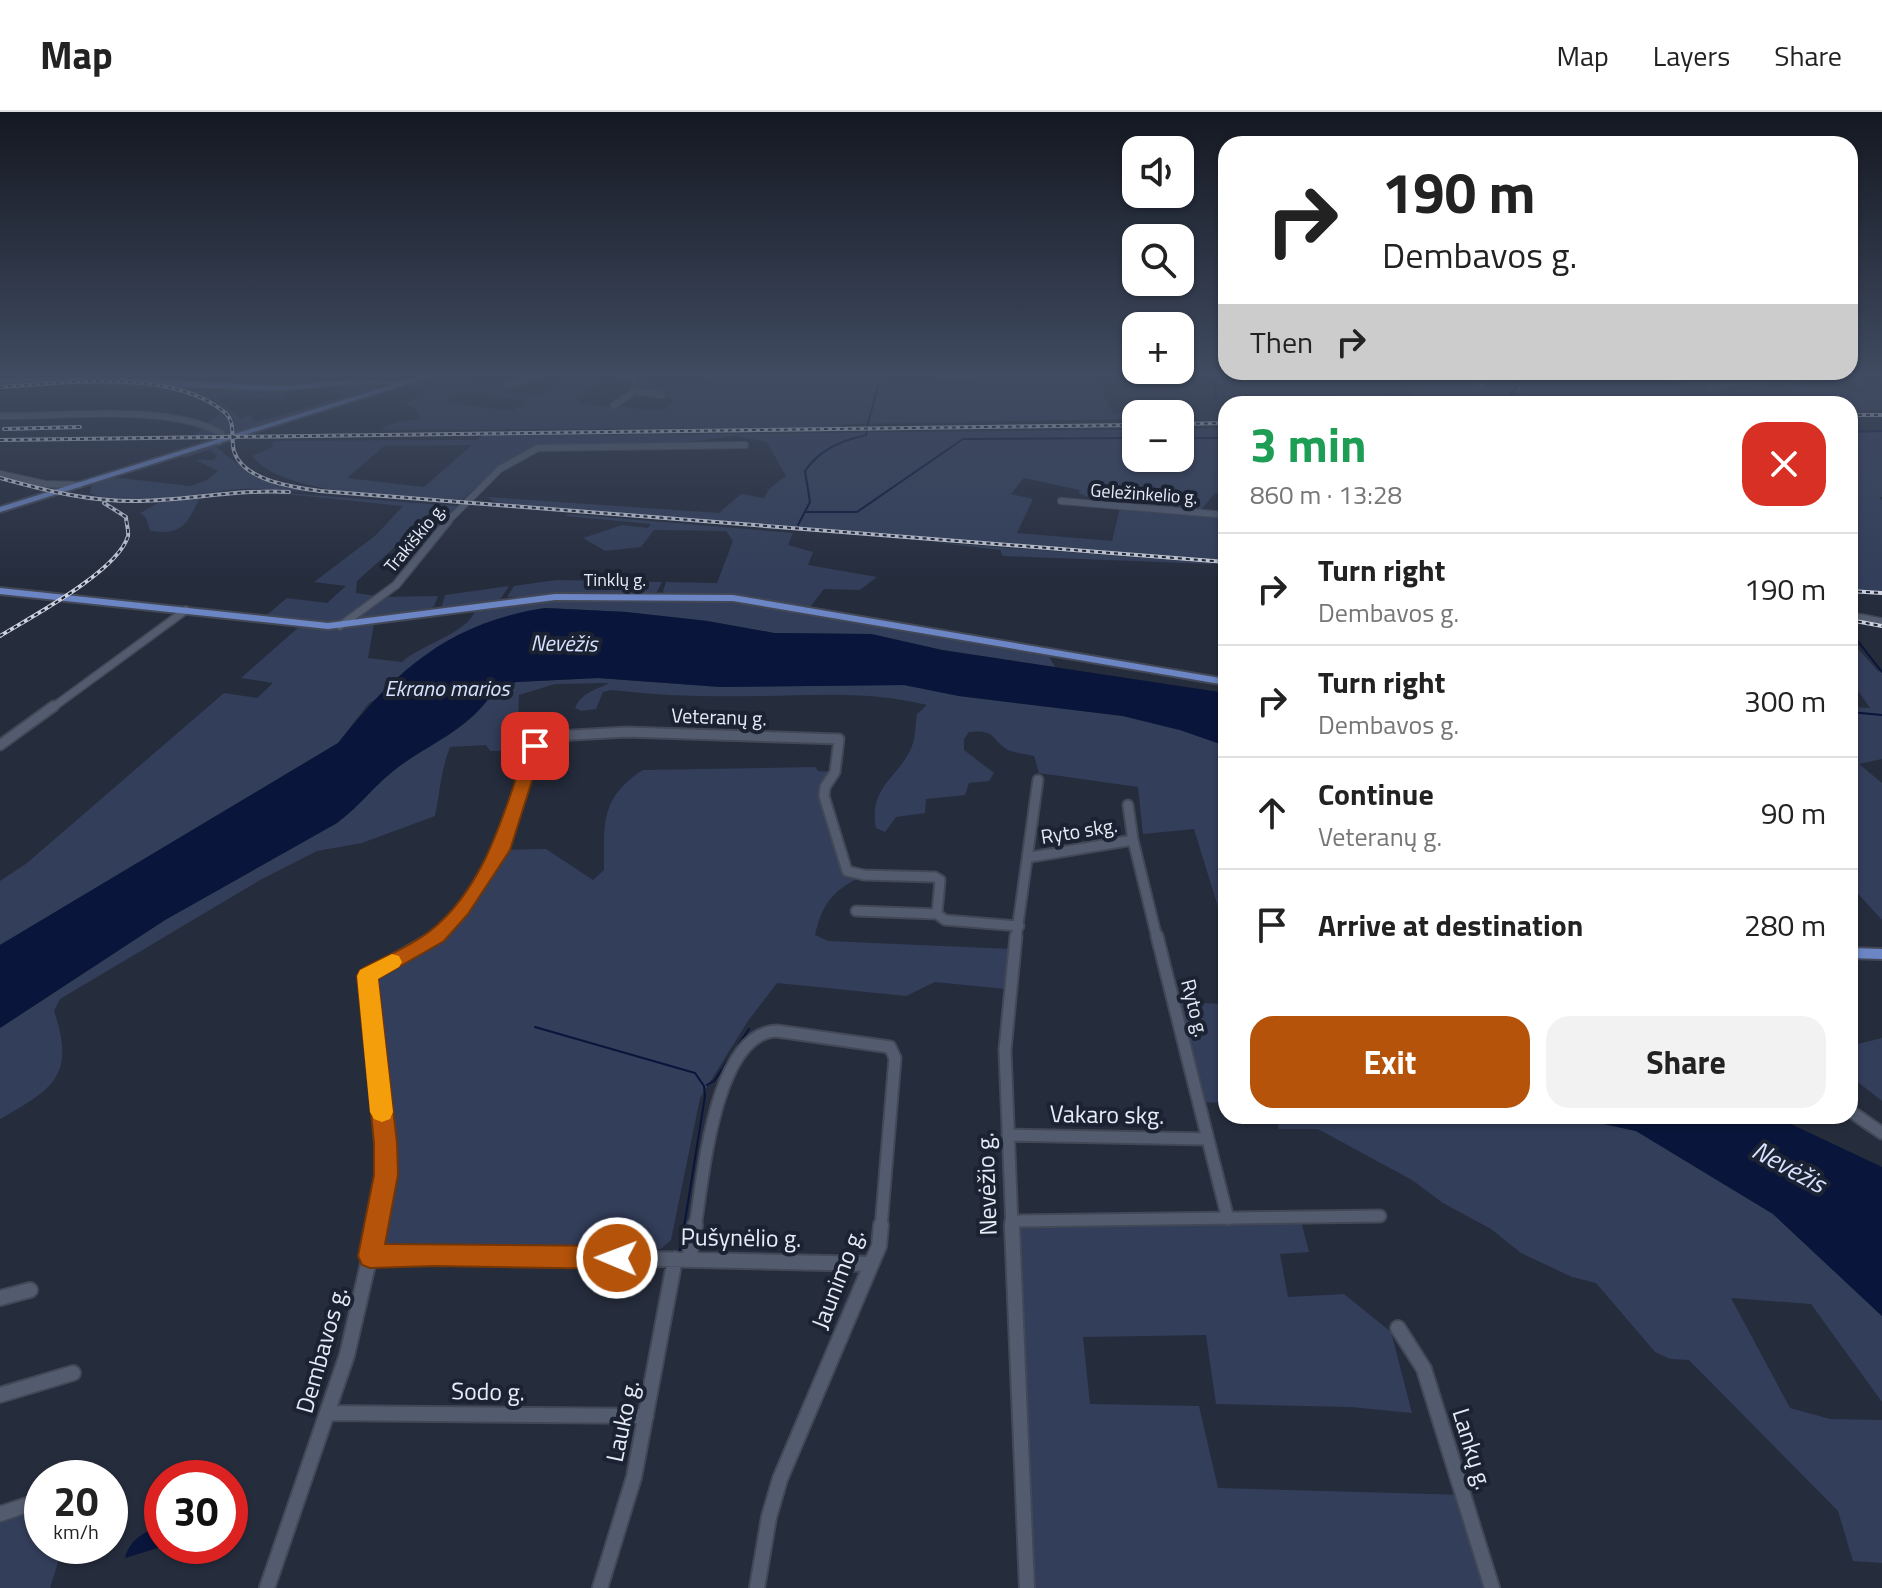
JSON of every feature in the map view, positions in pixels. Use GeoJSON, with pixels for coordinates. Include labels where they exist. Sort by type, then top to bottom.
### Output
{"type":"FeatureCollection","features":[{"type":"Feature","properties":{"kind":"main road"},"geometry":{"type":"LineString","coordinates":[[0,510],[213,444]]}},
{"type":"Feature","properties":{"kind":"main road","name":"Tinklų g."},"geometry":{"type":"LineString","coordinates":[[0,591],[340,626],[555,597],[727,598],[787,605],[1218,681]]}},
{"type":"Feature","properties":{"kind":"main road"},"geometry":{"type":"LineString","coordinates":[[1858,953],[1882,954]]}},
{"type":"Feature","properties":{"kind":"street","name":"Trakiškio g."},"geometry":{"type":"LineString","coordinates":[[340,626],[396,585],[457,510],[500,469],[528,451],[538,448],[745,445]]}},
{"type":"Feature","properties":{"kind":"street"},"geometry":{"type":"LineString","coordinates":[[0,474],[35,482],[79,485]]}},
{"type":"Feature","properties":{"kind":"street","name":"Geležinkelio g."},"geometry":{"type":"LineString","coordinates":[[1061,501],[1218,514]]}},
{"type":"Feature","properties":{"kind":"street"},"geometry":{"type":"LineString","coordinates":[[0,745],[186,610]]}},
{"type":"Feature","properties":{"kind":"street"},"geometry":{"type":"LineString","coordinates":[[1858,618],[1882,622]]}},
{"type":"Feature","properties":{"kind":"street","name":"Veteranų g."},"geometry":{"type":"LineString","coordinates":[[450,924],[501,850],[539,737],[614,732],[839,739],[835,772],[825,787],[824,796],[847,871],[864,875],[935,877],[940,880],[937,914]]}},
{"type":"Feature","properties":{"kind":"street","name":"Nevėžio g."},"geometry":{"type":"LineString","coordinates":[[1027,1588],[1006,1030],[1031,857],[1038,780]]}},
{"type":"Feature","properties":{"kind":"street","name":"Ryto g."},"geometry":{"type":"LineString","coordinates":[[1128,805],[1133,840],[1228,1219]]}},
{"type":"Feature","properties":{"kind":"street","name":"Ryto skg."},"geometry":{"type":"LineString","coordinates":[[1031,857],[1133,840]]}},
{"type":"Feature","properties":{"kind":"street"},"geometry":{"type":"LineString","coordinates":[[856,911],[937,914],[945,920],[1019,926]]}},
{"type":"Feature","properties":{"kind":"street","name":"Dembavos g."},"geometry":{"type":"LineString","coordinates":[[267,1588],[347,1355],[386,1175],[367,976],[437,936],[450,924]]}},
{"type":"Feature","properties":{"kind":"street","name":"Lauko g."},"geometry":{"type":"LineString","coordinates":[[600,1588],[630,1492],[720,1094],[753,1039],[770,1031]]}},
{"type":"Feature","properties":{"kind":"street","name":"Jaunimo g."},"geometry":{"type":"LineString","coordinates":[[757,1588],[769,1517],[780,1479],[880,1239],[894,1051],[885,1045],[770,1031]]}},
{"type":"Feature","properties":{"kind":"street"},"geometry":{"type":"LineString","coordinates":[[1858,1116],[1882,1133]]}},
{"type":"Feature","properties":{"kind":"street","name":"Vakaro skg."},"geometry":{"type":"LineString","coordinates":[[1008,1135],[1206,1139]]}},
{"type":"Feature","properties":{"kind":"street"},"geometry":{"type":"LineString","coordinates":[[1011,1221],[1380,1216]]}},
{"type":"Feature","properties":{"kind":"street","name":"Pušynėlio g."},"geometry":{"type":"LineString","coordinates":[[370,1256],[434,1254],[870,1264]]}},
{"type":"Feature","properties":{"kind":"street"},"geometry":{"type":"LineString","coordinates":[[0,1298],[30,1290]]}},
{"type":"Feature","properties":{"kind":"street","name":"Lankų g."},"geometry":{"type":"LineString","coordinates":[[1398,1328],[1424,1369],[1492,1588]]}},
{"type":"Feature","properties":{"kind":"street"},"geometry":{"type":"LineString","coordinates":[[0,1395],[73,1373]]}},
{"type":"Feature","properties":{"kind":"street","name":"Sodo g."},"geometry":{"type":"LineString","coordinates":[[328,1413],[646,1416]]}},
{"type":"Feature","properties":{"kind":"street"},"geometry":{"type":"LineString","coordinates":[[0,1514],[24,1506]]}},
{"type":"Feature","properties":{"kind":"shaded area"},"geometry":{"type":"Polygon","coordinates":[[[272,444],[592,444],[536,445],[495,470],[462,500],[381,496],[318,487],[268,470],[252,456],[273,447],[272,444]],[[472,445],[384,446],[347,478],[424,487],[472,445]]]}},
{"type":"Feature","properties":{"kind":"shaded area"},"geometry":{"type":"Polygon","coordinates":[[[768,444],[1122,444],[1122,472],[1194,472],[1194,444],[1218,444],[1218,493],[1200,511],[1218,514],[1218,559],[499,504],[487,497],[719,513],[741,494],[764,498],[769,489],[786,476],[768,444]],[[1024,478],[1011,494],[1033,499],[1017,533],[1112,541],[1120,508],[1080,494],[1079,490],[1024,478]]]}},
{"type":"Feature","properties":{"kind":"shaded area"},"geometry":{"type":"Polygon","coordinates":[[[1858,444],[1882,444],[1882,497],[1879,497],[1882,500],[1882,591],[1858,590],[1858,444]]]}},
{"type":"Feature","properties":{"kind":"shaded area"},"geometry":{"type":"Polygon","coordinates":[[[215,445],[258,475],[308,492],[239,489],[140,500],[103,498],[90,493],[92,483],[111,477],[191,486],[207,480],[218,471],[196,460],[214,460],[217,455],[210,450],[185,458],[180,456],[215,445]]]}},
{"type":"Feature","properties":{"kind":"shaded area"},"geometry":{"type":"Polygon","coordinates":[[[257,491],[457,506],[422,547],[396,546],[357,581],[356,593],[376,596],[335,624],[263,618],[287,598],[327,603],[346,586],[314,582],[376,535],[403,506],[257,491]]]}},
{"type":"Feature","properties":{"kind":"shaded area"},"geometry":{"type":"Polygon","coordinates":[[[201,496],[183,526],[171,531],[150,531],[146,518],[140,513],[158,503],[201,496]]]}},
{"type":"Feature","properties":{"kind":"shaded area"},"geometry":{"type":"Polygon","coordinates":[[[565,516],[793,533],[788,545],[813,552],[808,565],[877,577],[860,590],[824,589],[810,607],[733,596],[665,594],[666,582],[717,583],[733,541],[726,531],[654,530],[641,547],[605,551],[583,538],[622,525],[648,528],[651,524],[565,516]]]}},
{"type":"Feature","properties":{"kind":"shaded area"},"geometry":{"type":"Polygon","coordinates":[[[932,542],[1212,564],[1003,556],[1000,550],[932,542]]]}},
{"type":"Feature","properties":{"kind":"shaded area"},"geometry":{"type":"Polygon","coordinates":[[[556,580],[662,582],[657,592],[649,595],[507,597],[514,586],[556,580]]]}},
{"type":"Feature","properties":{"kind":"shaded area"},"geometry":{"type":"Polygon","coordinates":[[[509,586],[499,601],[441,609],[445,595],[509,586]]]}},
{"type":"Feature","properties":{"kind":"shaded area"},"geometry":{"type":"Polygon","coordinates":[[[438,596],[427,612],[389,614],[352,623],[353,618],[382,597],[438,596]]]}},
{"type":"Feature","properties":{"kind":"shaded area"},"geometry":{"type":"Polygon","coordinates":[[[708,598],[755,602],[1047,653],[1055,667],[942,650],[871,634],[774,633],[707,621],[626,612],[545,608],[369,703],[338,743],[0,945],[0,881],[27,863],[224,693],[257,698],[273,683],[241,678],[300,626],[333,628],[374,624],[368,658],[402,662],[465,624],[476,608],[534,600],[708,598]]]}},
{"type":"Feature","properties":{"kind":"shaded area"},"geometry":{"type":"Polygon","coordinates":[[[1858,649],[1882,672],[1882,759],[1859,764],[1882,783],[1882,920],[1858,894],[1858,707],[1870,708],[1858,691],[1858,649]]]}},
{"type":"Feature","properties":{"kind":"shaded area"},"geometry":{"type":"Polygon","coordinates":[[[598,678],[721,687],[904,685],[959,696],[1123,716],[1180,730],[1218,743],[1218,907],[1194,829],[1143,834],[1138,787],[1039,773],[1034,756],[1008,750],[989,733],[969,732],[964,739],[964,750],[994,773],[989,781],[969,783],[965,795],[926,799],[925,813],[896,817],[885,832],[876,828],[875,814],[881,792],[907,757],[913,742],[917,714],[927,705],[865,696],[705,696],[612,690],[603,692],[596,709],[582,711],[575,708],[581,698],[609,683],[555,684],[519,695],[518,722],[528,732],[534,750],[490,751],[486,745],[450,747],[435,816],[362,843],[317,851],[260,880],[60,999],[54,1011],[62,1051],[61,1066],[55,1078],[34,1099],[0,1119],[0,1028],[165,920],[337,823],[392,772],[476,714],[495,689],[516,682],[598,678]]]}},
{"type":"Feature","properties":{"kind":"shaded area"},"geometry":{"type":"Polygon","coordinates":[[[815,767],[818,771],[835,772],[825,787],[847,870],[864,875],[831,898],[815,935],[828,941],[1011,949],[1005,989],[935,982],[906,996],[777,983],[748,1021],[700,1098],[671,1240],[661,1249],[437,1245],[434,1254],[370,1256],[386,1175],[367,976],[438,936],[501,850],[546,849],[593,880],[604,870],[605,825],[612,801],[629,780],[643,770],[815,767]]]}},
{"type":"Feature","properties":{"kind":"shaded area"},"geometry":{"type":"Polygon","coordinates":[[[1176,1002],[1218,1004],[1218,1103],[1201,1102],[1176,1002]]]}},
{"type":"Feature","properties":{"kind":"shaded area"},"geometry":{"type":"Polygon","coordinates":[[[1882,1038],[1882,1101],[1858,1082],[1858,1044],[1882,1038]]]}},
{"type":"Feature","properties":{"kind":"shaded area"},"geometry":{"type":"Polygon","coordinates":[[[1277,1124],[1604,1124],[1636,1131],[1773,1214],[1882,1316],[1882,1402],[1811,1304],[1731,1298],[1790,1408],[1830,1419],[1882,1420],[1882,1563],[1853,1561],[1838,1511],[1689,1360],[1670,1359],[1655,1352],[1596,1283],[1572,1277],[1521,1253],[1491,1229],[1443,1203],[1412,1180],[1318,1129],[1279,1129],[1277,1124]]]}},
{"type":"Feature","properties":{"kind":"shaded area"},"geometry":{"type":"Polygon","coordinates":[[[1301,1221],[1309,1252],[1280,1254],[1288,1297],[1344,1294],[1391,1332],[1412,1413],[1351,1407],[1216,1404],[1206,1335],[1083,1337],[1090,1404],[1199,1406],[1218,1488],[1466,1495],[1496,1588],[1027,1588],[1017,1224],[1301,1221]]]}},
{"type":"Feature","properties":{"kind":"shaded area"},"geometry":{"type":"Polygon","coordinates":[[[24,1512],[24,1564],[57,1564],[50,1588],[0,1588],[0,1519],[24,1512]]]}},
{"type":"Feature","properties":{"kind":"water","name":"Ekrano marios"},"geometry":{"type":"Polygon","coordinates":[[[545,608],[626,612],[707,621],[774,633],[871,634],[942,650],[1218,692],[1218,743],[1123,716],[959,696],[904,685],[721,687],[598,678],[516,682],[495,689],[475,714],[392,772],[337,823],[165,920],[0,1028],[0,945],[338,743],[381,693],[428,653],[481,625],[545,608]]]}},
{"type":"Feature","properties":{"kind":"water","name":"Nevėžis"},"geometry":{"type":"Polygon","coordinates":[[[1604,1124],[1791,1124],[1882,1167],[1882,1316],[1773,1214],[1636,1131],[1604,1124]]]}},
{"type":"Feature","properties":{"kind":"water"},"geometry":{"type":"Polygon","coordinates":[[[144,1534],[144,1552],[128,1557],[130,1546],[144,1534]]]}},
{"type":"Feature","properties":{"kind":"waterway"},"geometry":{"type":"LineString","coordinates":[[798,525],[810,502],[805,471],[824,452],[838,444]]}},
{"type":"Feature","properties":{"kind":"waterway"},"geometry":{"type":"LineString","coordinates":[[805,512],[857,512],[956,444]]}},
{"type":"Feature","properties":{"kind":"waterway"},"geometry":{"type":"LineString","coordinates":[[1858,641],[1882,672]]}},
{"type":"Feature","properties":{"kind":"waterway"},"geometry":{"type":"LineString","coordinates":[[1858,713],[1882,715]]}},
{"type":"Feature","properties":{"kind":"waterway"},"geometry":{"type":"LineString","coordinates":[[535,1027],[695,1073],[704,1086],[705,1096],[684,1227]]}},
{"type":"Feature","properties":{"kind":"waterway"},"geometry":{"type":"LineString","coordinates":[[707,1085],[714,1081],[749,1029]]}},
{"type":"Feature","properties":{"kind":"waterway"},"geometry":{"type":"LineString","coordinates":[[680,1252],[684,1225]]}},
{"type":"Feature","properties":{"kind":"railway"},"geometry":{"type":"LineString","coordinates":[[233,444],[239,461],[258,476],[320,491],[1218,561]]}},
{"type":"Feature","properties":{"kind":"railway"},"geometry":{"type":"LineString","coordinates":[[0,478],[69,495],[122,501],[289,492]]}},
{"type":"Feature","properties":{"kind":"railway"},"geometry":{"type":"LineString","coordinates":[[0,636],[72,592],[121,550],[128,536],[126,517],[104,503]]}},
{"type":"Feature","properties":{"kind":"railway"},"geometry":{"type":"LineString","coordinates":[[1858,592],[1882,593]]}},
{"type":"Feature","properties":{"kind":"railway"},"geometry":{"type":"LineString","coordinates":[[1858,622],[1882,626]]}},
{"type":"Feature","properties":{"kind":"slow traffic"},"geometry":{"type":"LineString","coordinates":[[382,1112],[367,976],[392,962]]}},
{"type":"Feature","properties":{"kind":"route"},"geometry":{"type":"LineString","coordinates":[[535,746],[501,850],[462,909],[437,936],[367,976],[386,1175],[379,1224],[370,1256],[434,1254],[617,1258]]}}]}
